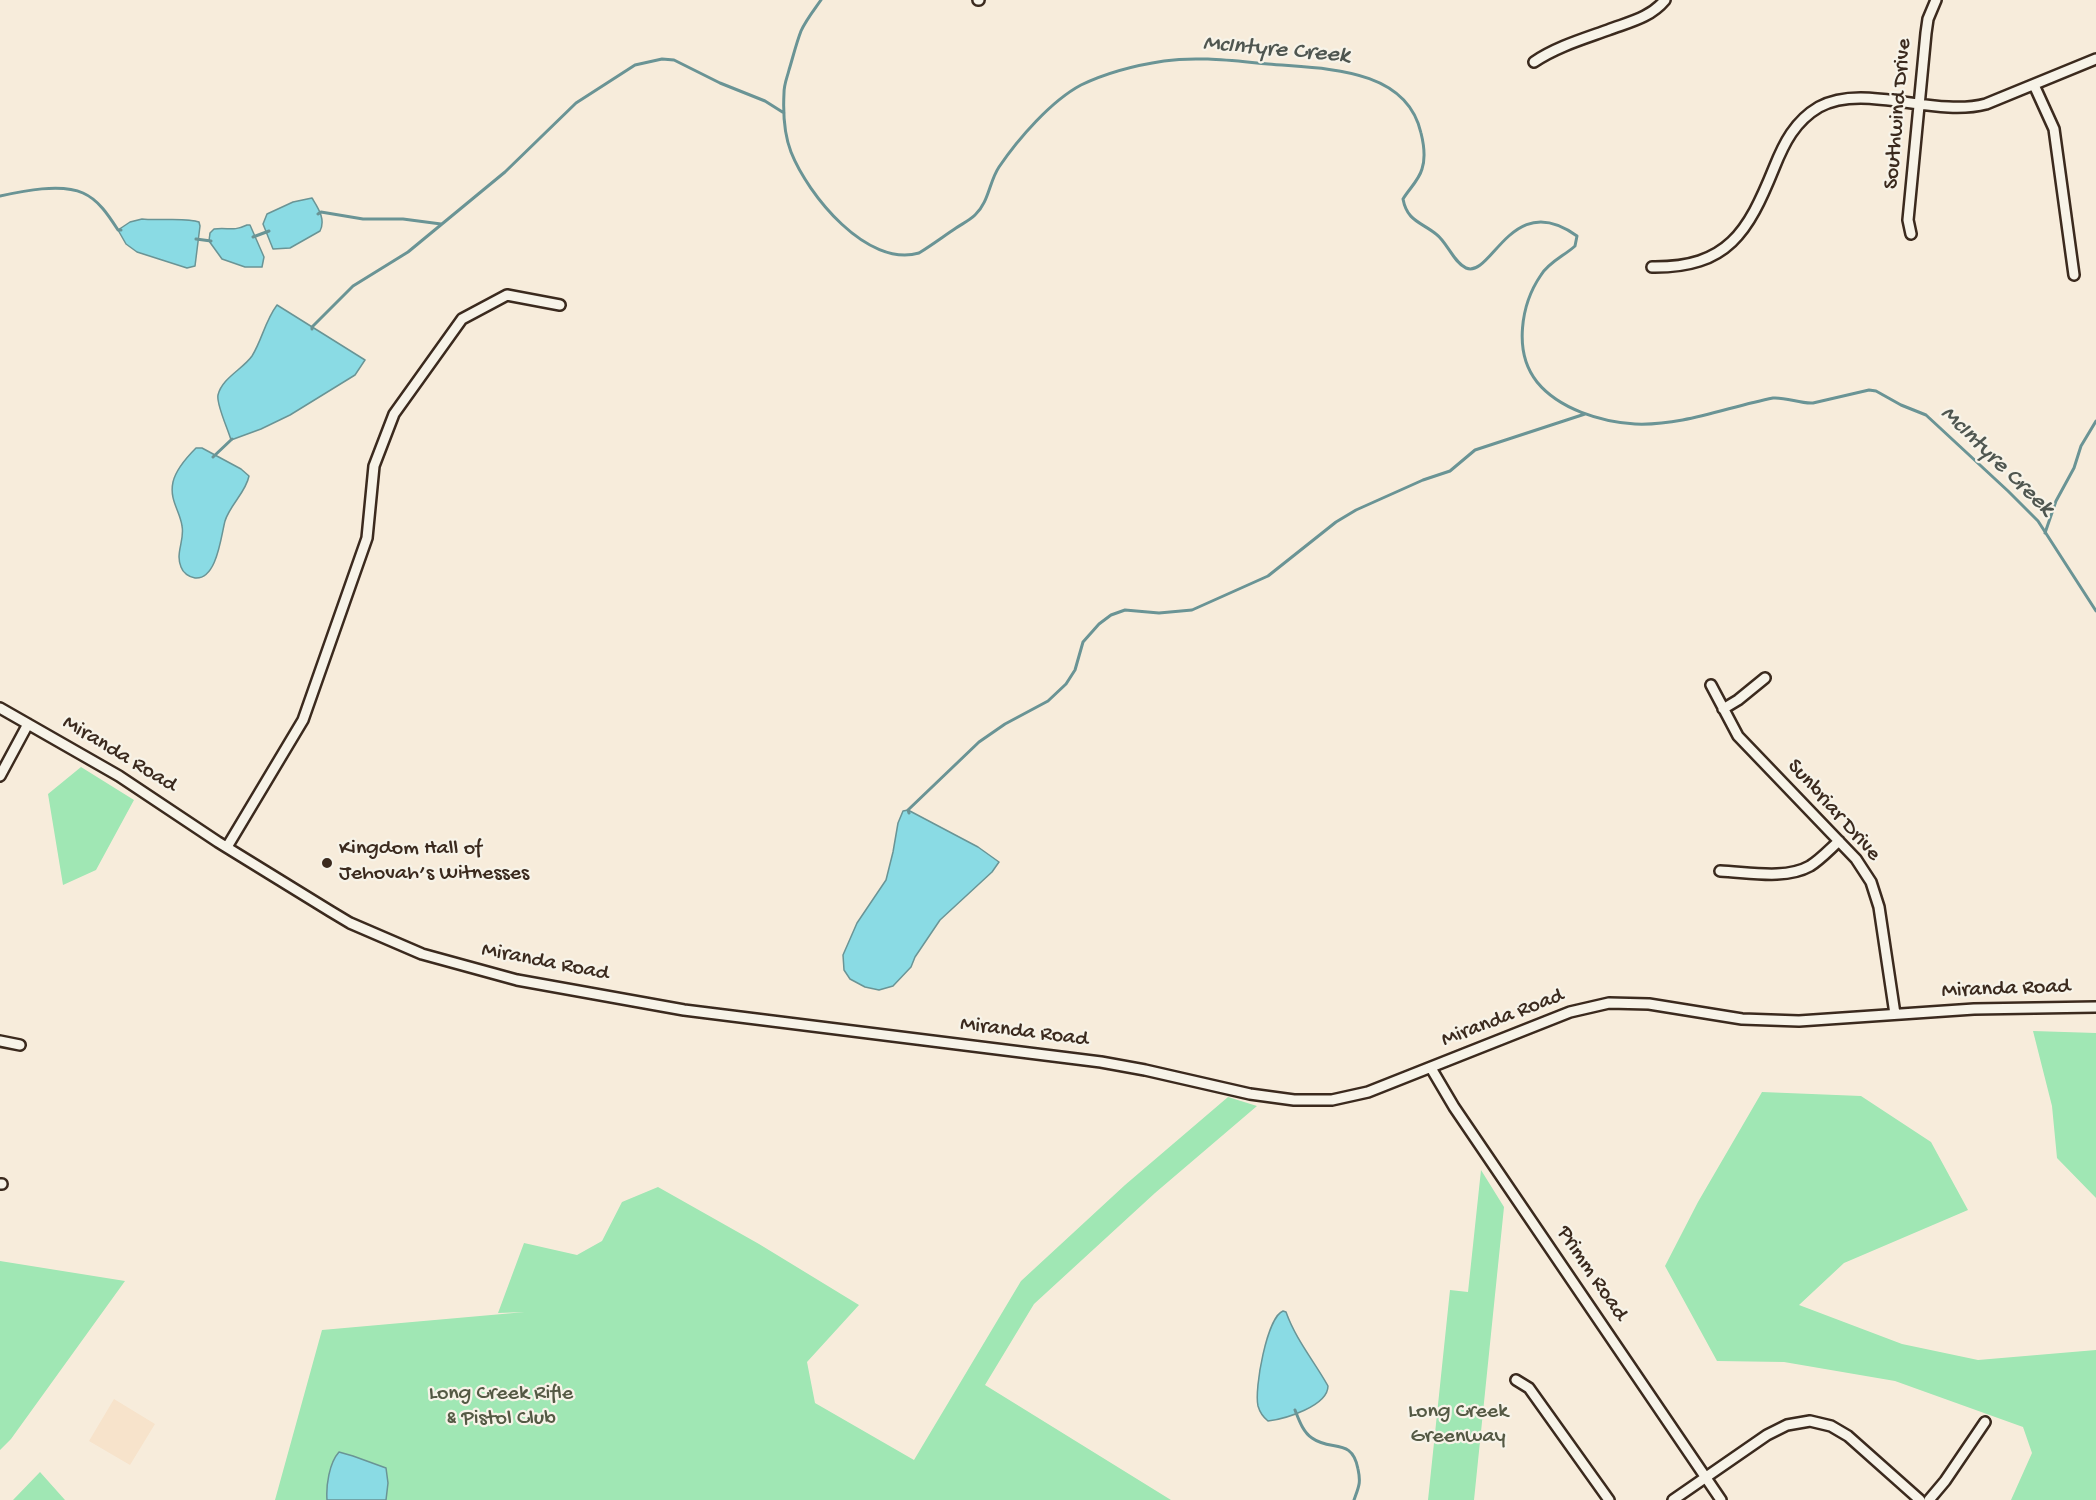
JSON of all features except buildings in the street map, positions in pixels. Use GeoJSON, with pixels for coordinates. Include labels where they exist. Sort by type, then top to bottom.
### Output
{"type":"FeatureCollection","features":[{"type":"Feature","properties":{"kind":"street"},"geometry":{"type":"LineString","coordinates":[[1534,62],[1564,46],[1648,15],[1665,0]]}},
{"type":"Feature","properties":{"kind":"street","name":"Southwind Drive"},"geometry":{"type":"LineString","coordinates":[[1911,234],[1908,220],[1928,19],[1936,0]]}},
{"type":"Feature","properties":{"kind":"street"},"geometry":{"type":"LineString","coordinates":[[1652,267],[1687,265],[1706,259],[1735,240],[1754,212],[1789,135],[1799,123],[1820,106],[1852,98],[1958,109],[1972,108],[2096,59]]}},
{"type":"Feature","properties":{"kind":"street"},"geometry":{"type":"LineString","coordinates":[[2034,85],[2055,136],[2074,275]]}},
{"type":"Feature","properties":{"kind":"street"},"geometry":{"type":"LineString","coordinates":[[227,847],[303,720],[367,538],[374,466],[394,414],[462,319],[507,295],[560,305]]}},
{"type":"Feature","properties":{"kind":"street"},"geometry":{"type":"LineString","coordinates":[[1723,709],[1765,678]]}},
{"type":"Feature","properties":{"kind":"street","name":"Sunbriar Drive"},"geometry":{"type":"LineString","coordinates":[[1711,685],[1734,731],[1856,859],[1871,882],[1879,907],[1895,1014]]}},
{"type":"Feature","properties":{"kind":"street","name":"Miranda Road"},"geometry":{"type":"LineString","coordinates":[[0,708],[119,776],[330,911],[403,948],[443,961],[536,983],[684,1010],[1101,1062],[1250,1094],[1294,1100],[1332,1100],[1368,1092],[1570,1012],[1609,1003],[1649,1004],[1761,1021],[1800,1021],[1974,1009],[2096,1007]]}},
{"type":"Feature","properties":{"kind":"street"},"geometry":{"type":"LineString","coordinates":[[0,776],[28,724]]}},
{"type":"Feature","properties":{"kind":"street"},"geometry":{"type":"LineString","coordinates":[[1720,870],[1790,873],[1808,867],[1839,841]]}},
{"type":"Feature","properties":{"kind":"street"},"geometry":{"type":"LineString","coordinates":[[0,1041],[20,1045]]}},
{"type":"Feature","properties":{"kind":"street","name":"Primm Road"},"geometry":{"type":"LineString","coordinates":[[1431,1068],[1454,1107],[1721,1500]]}},
{"type":"Feature","properties":{"kind":"street"},"geometry":{"type":"LineString","coordinates":[[1516,1380],[1529,1388],[1609,1500]]}},
{"type":"Feature","properties":{"kind":"street"},"geometry":{"type":"LineString","coordinates":[[1673,1500],[1767,1435],[1786,1425],[1810,1421],[1831,1426],[1848,1436],[1920,1500]]}},
{"type":"Feature","properties":{"kind":"street"},"geometry":{"type":"LineString","coordinates":[[1929,1500],[1945,1481],[1985,1422]]}},
{"type":"Feature","properties":{"kind":"shaded area"},"geometry":{"type":"Polygon","coordinates":[[[114,1399],[155,1424],[130,1465],[89,1441],[114,1399]]]}},
{"type":"Feature","properties":{"kind":"green space"},"geometry":{"type":"Polygon","coordinates":[[[81,767],[134,800],[96,870],[63,885],[48,794],[81,767]]]}},
{"type":"Feature","properties":{"kind":"green space"},"geometry":{"type":"Polygon","coordinates":[[[2033,1031],[2096,1033],[2096,1198],[2057,1158],[2052,1106],[2033,1031]]]}},
{"type":"Feature","properties":{"kind":"green space"},"geometry":{"type":"Polygon","coordinates":[[[1762,1092],[1861,1096],[1931,1142],[1968,1210],[1844,1263],[1799,1305],[1902,1344],[1978,1360],[2096,1350],[2096,1500],[2011,1500],[2032,1453],[2023,1427],[1895,1381],[1784,1362],[1717,1361],[1665,1266],[1698,1202],[1762,1092]]]}},
{"type":"Feature","properties":{"kind":"green space","name":"Long Creek Rifle & Pistol Club"},"geometry":{"type":"Polygon","coordinates":[[[1228,1097],[1257,1106],[1155,1193],[1034,1304],[985,1385],[1171,1500],[275,1500],[322,1330],[525,1312],[498,1313],[524,1243],[577,1255],[602,1241],[622,1202],[658,1187],[759,1244],[859,1305],[807,1362],[815,1403],[914,1460],[1021,1281],[1125,1185],[1228,1097]]]}},
{"type":"Feature","properties":{"kind":"green space","name":"Long Creek Greenway"},"geometry":{"type":"Polygon","coordinates":[[[1481,1170],[1504,1207],[1474,1500],[1428,1500],[1450,1290],[1468,1292],[1481,1170]]]}},
{"type":"Feature","properties":{"kind":"green space"},"geometry":{"type":"Polygon","coordinates":[[[0,1261],[125,1281],[11,1439],[0,1450],[0,1261]]]}},
{"type":"Feature","properties":{"kind":"green space"},"geometry":{"type":"Polygon","coordinates":[[[40,1472],[65,1500],[13,1500],[40,1472]]]}},
{"type":"Feature","properties":{"kind":"water"},"geometry":{"type":"Polygon","coordinates":[[[312,198],[322,218],[320,231],[290,248],[273,249],[263,224],[267,214],[293,202],[312,198]]]}},
{"type":"Feature","properties":{"kind":"water"},"geometry":{"type":"Polygon","coordinates":[[[142,219],[199,222],[195,266],[187,268],[137,252],[126,244],[118,230],[130,222],[142,219]]]}},
{"type":"Feature","properties":{"kind":"water"},"geometry":{"type":"Polygon","coordinates":[[[250,225],[264,257],[262,267],[245,267],[222,259],[209,241],[210,233],[214,229],[234,229],[250,225]]]}},
{"type":"Feature","properties":{"kind":"water"},"geometry":{"type":"Polygon","coordinates":[[[277,305],[365,360],[355,375],[290,415],[231,440],[220,410],[218,395],[220,389],[252,356],[269,317],[277,305]]]}},
{"type":"Feature","properties":{"kind":"water"},"geometry":{"type":"Polygon","coordinates":[[[196,448],[202,448],[241,469],[249,476],[245,488],[227,515],[213,565],[202,577],[195,578],[185,573],[179,562],[183,531],[172,488],[179,468],[196,448]]]}},
{"type":"Feature","properties":{"kind":"water"},"geometry":{"type":"Polygon","coordinates":[[[908,810],[978,847],[999,862],[992,872],[940,920],[915,957],[911,967],[893,986],[879,990],[865,987],[850,979],[844,970],[843,955],[857,923],[886,880],[898,823],[903,811],[908,810]]]}},
{"type":"Feature","properties":{"kind":"water"},"geometry":{"type":"Polygon","coordinates":[[[1283,1311],[1286,1312],[1300,1341],[1328,1386],[1321,1400],[1313,1405],[1285,1418],[1268,1421],[1258,1406],[1260,1370],[1272,1326],[1277,1316],[1283,1311]]]}},
{"type":"Feature","properties":{"kind":"water"},"geometry":{"type":"Polygon","coordinates":[[[339,1452],[386,1468],[388,1483],[386,1500],[327,1500],[329,1475],[339,1452]]]}},
{"type":"Feature","properties":{"kind":"waterway","name":"McIntyre Creek"},"geometry":{"type":"LineString","coordinates":[[821,0],[801,31],[785,84],[784,115],[787,138],[799,169],[825,207],[860,239],[879,250],[899,255],[919,253],[971,219],[980,210],[999,167],[1036,121],[1070,92],[1101,77],[1143,65],[1190,59],[1312,67],[1359,75],[1380,83],[1398,95],[1412,111],[1421,133],[1424,160],[1419,177],[1403,199],[1405,206],[1411,217],[1436,234],[1466,268],[1476,268],[1506,238],[1520,228],[1535,222],[1554,224],[1577,236],[1575,246],[1552,263],[1541,275],[1529,300],[1522,328],[1522,343],[1529,370],[1537,382],[1557,400],[1595,417],[1622,423],[1653,424],[1688,419],[1773,398],[1813,403],[1869,390],[1876,391],[1901,405],[1926,415],[2008,491],[2038,521],[2096,611]]}},
{"type":"Feature","properties":{"kind":"waterway"},"geometry":{"type":"LineString","coordinates":[[312,329],[353,286],[408,252],[505,172],[576,103],[635,65],[662,59],[674,60],[720,83],[765,101],[784,113]]}},
{"type":"Feature","properties":{"kind":"waterway"},"geometry":{"type":"LineString","coordinates":[[0,196],[53,188],[74,190],[94,200],[118,230],[121,230]]}},
{"type":"Feature","properties":{"kind":"waterway"},"geometry":{"type":"LineString","coordinates":[[318,214],[321,212],[363,219],[403,219],[441,224]]}},
{"type":"Feature","properties":{"kind":"waterway"},"geometry":{"type":"LineString","coordinates":[[253,237],[269,231]]}},
{"type":"Feature","properties":{"kind":"waterway"},"geometry":{"type":"LineString","coordinates":[[196,239],[211,241]]}},
{"type":"Feature","properties":{"kind":"waterway"},"geometry":{"type":"LineString","coordinates":[[909,813],[908,810],[979,742],[1005,724],[1048,701],[1066,684],[1075,670],[1083,642],[1099,624],[1111,615],[1125,610],[1159,613],[1192,610],[1268,576],[1336,522],[1356,510],[1423,480],[1450,471],[1475,450],[1585,414]]}},
{"type":"Feature","properties":{"kind":"waterway"},"geometry":{"type":"LineString","coordinates":[[2045,533],[2056,501],[2074,468],[2081,446],[2096,421]]}},
{"type":"Feature","properties":{"kind":"waterway"},"geometry":{"type":"LineString","coordinates":[[213,457],[232,439]]}},
{"type":"Feature","properties":{"kind":"waterway"},"geometry":{"type":"LineString","coordinates":[[1295,1410],[1304,1429],[1312,1438],[1346,1449],[1355,1459],[1359,1478],[1354,1500]]}},
{"type":"Feature","properties":{"kind":"place","name":"Kingdom Hall of Jehovah’s Witnesses"},"geometry":{"type":"Point","coordinates":[327,863]}}]}
